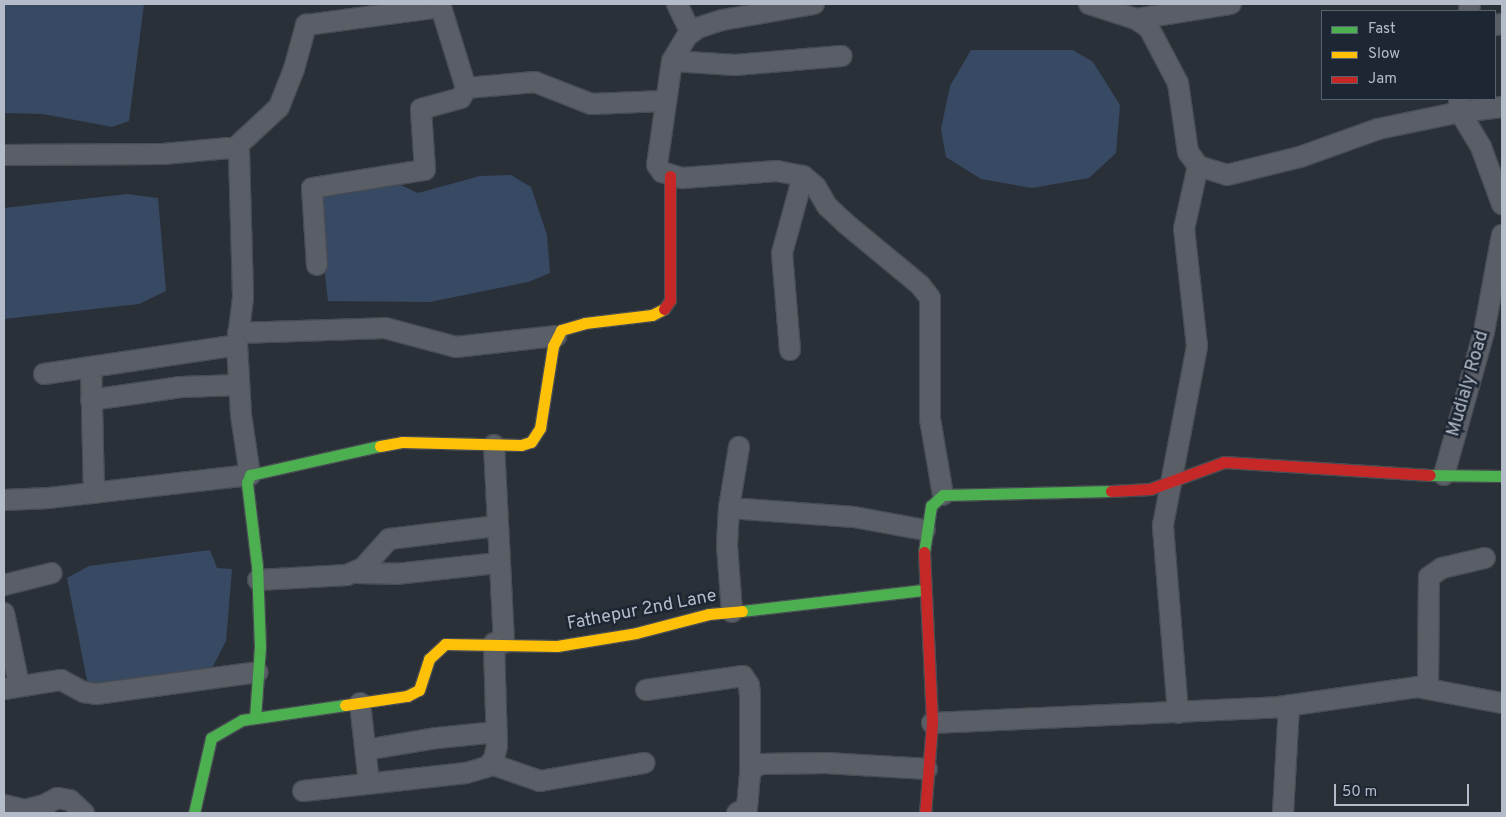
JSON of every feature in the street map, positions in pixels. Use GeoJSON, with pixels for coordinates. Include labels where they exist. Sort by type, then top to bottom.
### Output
{"type":"FeatureCollection","features":[{"type":"Feature","properties":{"kind":"street"},"geometry":{"type":"LineString","coordinates":[[677,4],[691,33]]}},
{"type":"Feature","properties":{"kind":"street"},"geometry":{"type":"LineString","coordinates":[[814,4],[747,9],[691,33],[672,61],[664,101],[657,165],[670,176],[778,170],[802,176],[816,187],[827,206],[845,223],[920,285],[930,298],[930,419],[943,495]]}},
{"type":"Feature","properties":{"kind":"street"},"geometry":{"type":"LineString","coordinates":[[1089,4],[1136,19],[1149,28],[1178,83],[1188,152],[1198,166],[1227,174],[1264,167],[1378,129],[1460,105],[1502,107]]}},
{"type":"Feature","properties":{"kind":"street"},"geometry":{"type":"LineString","coordinates":[[1136,19],[1230,4]]}},
{"type":"Feature","properties":{"kind":"street"},"geometry":{"type":"LineString","coordinates":[[4,155],[163,154],[235,148],[278,107],[294,69],[306,24],[440,5],[466,88],[461,98],[421,109],[425,170],[312,188],[317,265]]}},
{"type":"Feature","properties":{"kind":"street"},"geometry":{"type":"LineString","coordinates":[[672,61],[735,65],[842,56]]}},
{"type":"Feature","properties":{"kind":"street"},"geometry":{"type":"LineString","coordinates":[[466,88],[535,82],[591,104],[664,101]]}},
{"type":"Feature","properties":{"kind":"street"},"geometry":{"type":"LineString","coordinates":[[1460,105],[1481,147],[1502,204]]}},
{"type":"Feature","properties":{"kind":"street"},"geometry":{"type":"LineString","coordinates":[[235,148],[240,160],[243,280],[243,310],[237,339],[239,385],[250,475],[247,483],[258,580],[258,672],[255,718]]}},
{"type":"Feature","properties":{"kind":"street"},"geometry":{"type":"LineString","coordinates":[[1178,713],[1163,525],[1197,346],[1184,229],[1198,166]]}},
{"type":"Feature","properties":{"kind":"street"},"geometry":{"type":"LineString","coordinates":[[44,374],[237,339],[386,328],[456,347],[556,336],[568,326],[652,315],[668,307],[670,300],[670,176]]}},
{"type":"Feature","properties":{"kind":"street"},"geometry":{"type":"LineString","coordinates":[[790,350],[782,253],[802,176]]}},
{"type":"Feature","properties":{"kind":"street","name":"Mudialy Road"},"geometry":{"type":"LineString","coordinates":[[1444,474],[1484,332],[1502,235]]}},
{"type":"Feature","properties":{"kind":"street"},"geometry":{"type":"LineString","coordinates":[[4,500],[94,493],[250,475],[260,471],[402,442],[521,445],[536,437],[556,336]]}},
{"type":"Feature","properties":{"kind":"street"},"geometry":{"type":"LineString","coordinates":[[91,367],[94,493]]}},
{"type":"Feature","properties":{"kind":"street"},"geometry":{"type":"LineString","coordinates":[[92,400],[181,387],[239,385]]}},
{"type":"Feature","properties":{"kind":"street"},"geometry":{"type":"LineString","coordinates":[[491,764],[496,753],[499,643],[494,445]]}},
{"type":"Feature","properties":{"kind":"street"},"geometry":{"type":"LineString","coordinates":[[732,612],[727,545],[729,508],[739,447]]}},
{"type":"Feature","properties":{"kind":"street"},"geometry":{"type":"LineString","coordinates":[[925,813],[932,723],[924,590],[925,530],[931,506],[943,495],[1043,495],[1150,489],[1224,462],[1502,476]]}},
{"type":"Feature","properties":{"kind":"street"},"geometry":{"type":"LineString","coordinates":[[729,508],[854,517],[925,530]]}},
{"type":"Feature","properties":{"kind":"street"},"geometry":{"type":"LineString","coordinates":[[357,573],[389,539],[497,526]]}},
{"type":"Feature","properties":{"kind":"street"},"geometry":{"type":"LineString","coordinates":[[1428,687],[1429,577],[1442,568],[1485,558]]}},
{"type":"Feature","properties":{"kind":"street"},"geometry":{"type":"LineString","coordinates":[[258,580],[357,573],[396,574],[498,563]]}},
{"type":"Feature","properties":{"kind":"street"},"geometry":{"type":"LineString","coordinates":[[4,585],[52,573]]}},
{"type":"Feature","properties":{"kind":"street","name":"Fathepur 2nd Lane"},"geometry":{"type":"LineString","coordinates":[[194,813],[208,742],[232,724],[255,718],[407,696],[419,690],[429,659],[435,650],[445,644],[499,643],[557,646],[596,641],[709,614],[924,590]]}},
{"type":"Feature","properties":{"kind":"street"},"geometry":{"type":"LineString","coordinates":[[4,613],[11,687],[61,680],[84,692],[96,694],[258,672]]}},
{"type":"Feature","properties":{"kind":"street"},"geometry":{"type":"LineString","coordinates":[[646,690],[743,676],[749,685],[750,697],[750,771],[747,808],[737,813]]}},
{"type":"Feature","properties":{"kind":"street"},"geometry":{"type":"LineString","coordinates":[[932,723],[1178,713],[1289,705],[1358,697],[1399,688],[1428,687],[1502,703]]}},
{"type":"Feature","properties":{"kind":"street"},"geometry":{"type":"LineString","coordinates":[[360,703],[369,783]]}},
{"type":"Feature","properties":{"kind":"street"},"geometry":{"type":"LineString","coordinates":[[1283,813],[1289,705]]}},
{"type":"Feature","properties":{"kind":"street"},"geometry":{"type":"LineString","coordinates":[[366,750],[437,738],[497,732]]}},
{"type":"Feature","properties":{"kind":"street"},"geometry":{"type":"LineString","coordinates":[[303,790],[466,773],[491,764],[540,781],[644,762]]}},
{"type":"Feature","properties":{"kind":"street"},"geometry":{"type":"LineString","coordinates":[[750,771],[760,764],[808,763],[927,769]]}},
{"type":"Feature","properties":{"kind":"street"},"geometry":{"type":"LineString","coordinates":[[4,805],[25,810],[44,809],[58,798],[70,800],[84,813]]}},
{"type":"Feature","properties":{"kind":"water"},"geometry":{"type":"Polygon","coordinates":[[[4,4],[144,4],[129,121],[112,127],[43,114],[4,113],[4,4]]]}},
{"type":"Feature","properties":{"kind":"water"},"geometry":{"type":"Polygon","coordinates":[[[971,50],[1073,50],[1093,62],[1120,105],[1116,153],[1089,178],[1032,188],[981,179],[946,157],[941,129],[950,86],[971,50]]]}},
{"type":"Feature","properties":{"kind":"water"},"geometry":{"type":"Polygon","coordinates":[[[511,175],[531,187],[547,235],[550,273],[528,282],[430,302],[328,301],[316,197],[396,183],[418,193],[480,176],[511,175]]]}},
{"type":"Feature","properties":{"kind":"water"},"geometry":{"type":"Polygon","coordinates":[[[127,194],[158,198],[166,291],[139,304],[4,319],[4,208],[127,194]]]}},
{"type":"Feature","properties":{"kind":"water"},"geometry":{"type":"Polygon","coordinates":[[[210,550],[217,568],[232,569],[226,641],[209,674],[89,691],[67,578],[89,566],[210,550]]]}},
{"type":"Feature","properties":{"kind":"traffic: fast"},"geometry":{"type":"LineString","coordinates":[[255,718],[260,647],[257,566],[247,483],[250,475],[380,446]]}},
{"type":"Feature","properties":{"kind":"traffic: fast"},"geometry":{"type":"LineString","coordinates":[[1430,475],[1502,476]]}},
{"type":"Feature","properties":{"kind":"traffic: fast"},"geometry":{"type":"LineString","coordinates":[[924,552],[931,506],[943,495],[1111,491]]}},
{"type":"Feature","properties":{"kind":"traffic: fast"},"geometry":{"type":"LineString","coordinates":[[742,611],[924,590]]}},
{"type":"Feature","properties":{"kind":"traffic: fast"},"geometry":{"type":"LineString","coordinates":[[194,813],[211,738],[242,720],[345,705]]}},
{"type":"Feature","properties":{"kind":"traffic: slow"},"geometry":{"type":"LineString","coordinates":[[380,446],[402,442],[521,445],[531,442],[540,428],[553,346],[561,330],[585,323],[652,315],[664,309]]}},
{"type":"Feature","properties":{"kind":"traffic: slow"},"geometry":{"type":"LineString","coordinates":[[345,705],[407,696],[419,690],[429,659],[445,644],[557,646],[636,633],[709,614],[742,611]]}},
{"type":"Feature","properties":{"kind":"traffic: jam"},"geometry":{"type":"LineString","coordinates":[[664,309],[670,300],[670,176]]}},
{"type":"Feature","properties":{"kind":"traffic: jam"},"geometry":{"type":"LineString","coordinates":[[1111,491],[1150,489],[1224,462],[1430,475]]}},
{"type":"Feature","properties":{"kind":"traffic: jam"},"geometry":{"type":"LineString","coordinates":[[924,552],[932,723],[925,813]]}}]}
